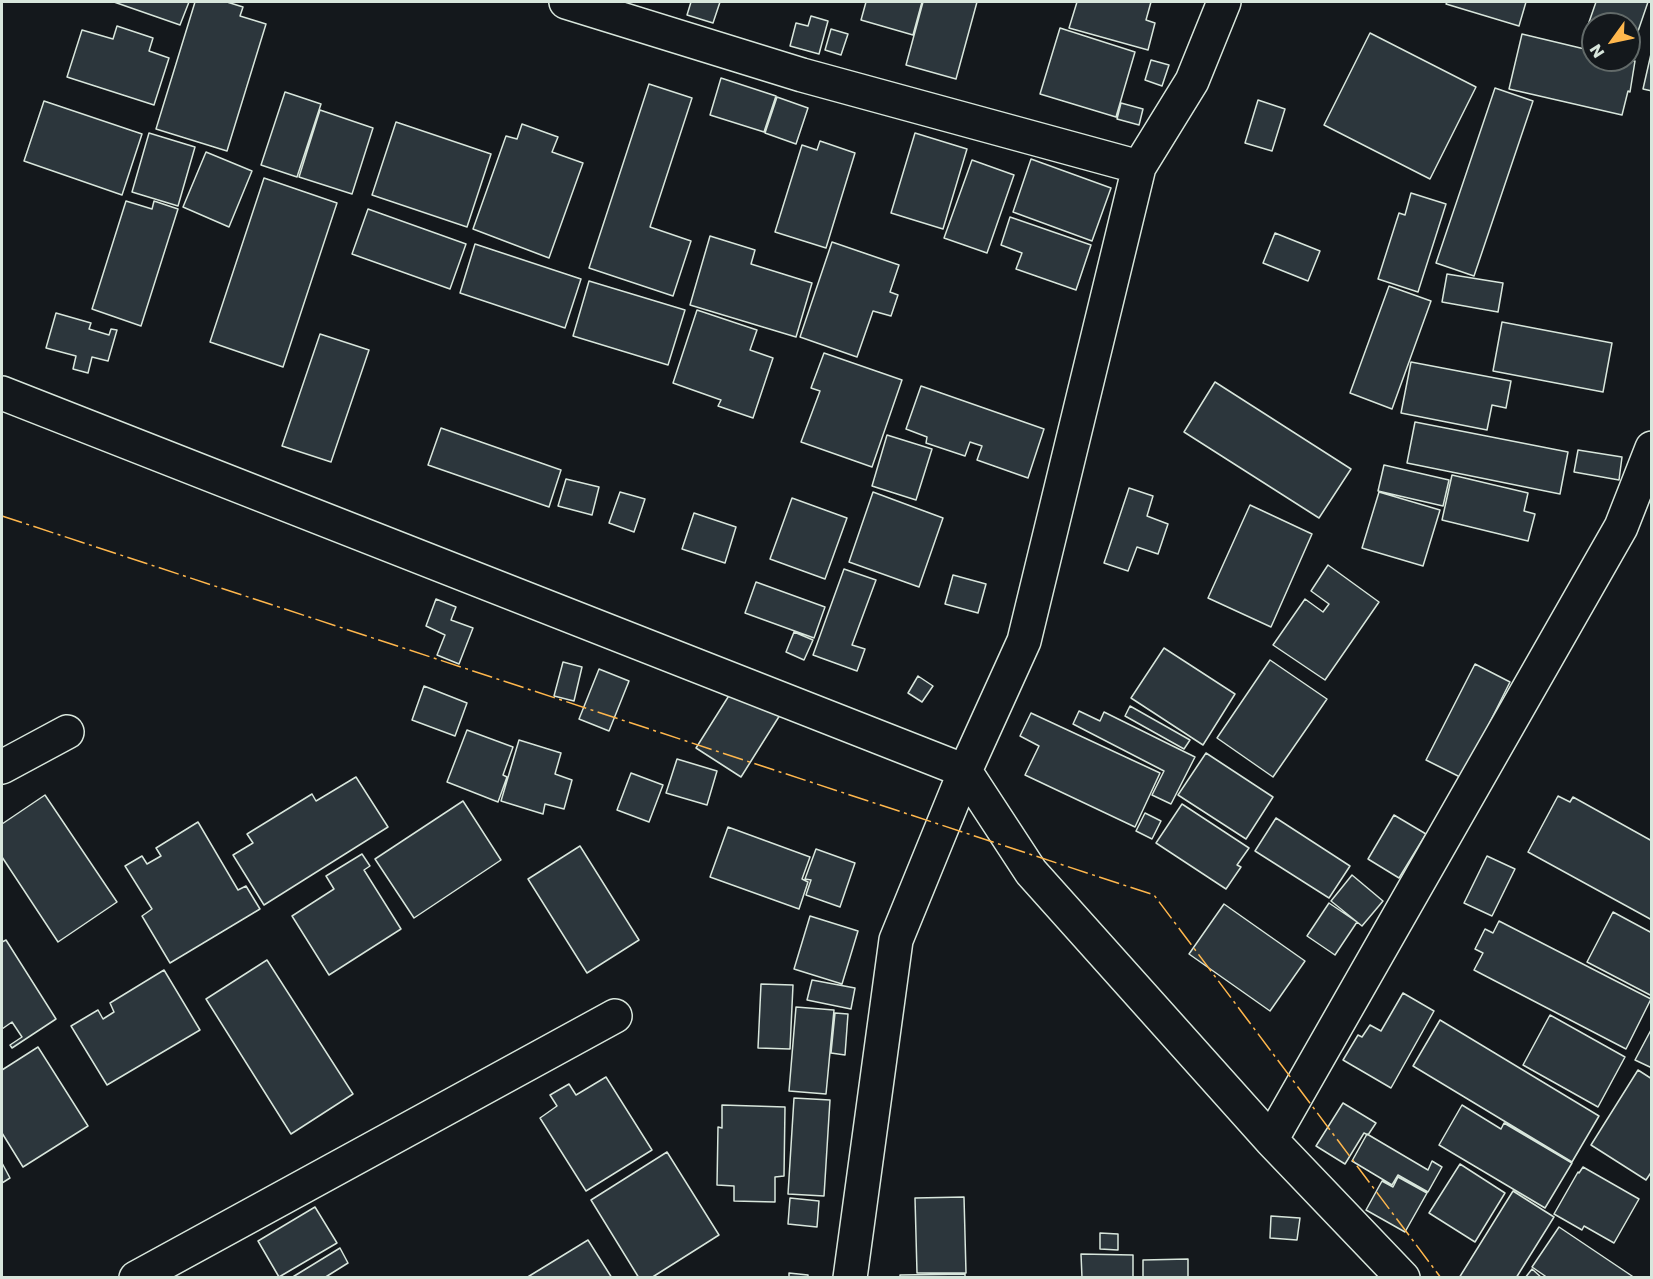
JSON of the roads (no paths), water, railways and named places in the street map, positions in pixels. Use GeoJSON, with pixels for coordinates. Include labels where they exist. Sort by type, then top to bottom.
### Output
{"type":"FeatureCollection","features":[{"type":"Feature","properties":{"kind":"street"},"geometry":{"type":"LineString","coordinates":[[566,2],[802,75],[1139,167]]}},
{"type":"Feature","properties":{"kind":"street"},"geometry":{"type":"LineString","coordinates":[[850,1278],[896,940],[965,771],[1024,641],[1139,167],[1192,81],[1224,2]]}},
{"type":"Feature","properties":{"kind":"street"},"geometry":{"type":"LineString","coordinates":[[2,393],[965,771],[1031,872],[1271,1140],[1403,1278]]}},
{"type":"Feature","properties":{"kind":"street"},"geometry":{"type":"LineString","coordinates":[[1271,1140],[1622,527],[1652,448]]}},
{"type":"Feature","properties":{"kind":"street"},"geometry":{"type":"LineString","coordinates":[[2,767],[67,732]]}},
{"type":"Feature","properties":{"kind":"street"},"geometry":{"type":"LineString","coordinates":[[136,1278],[615,1016]]}}]}
